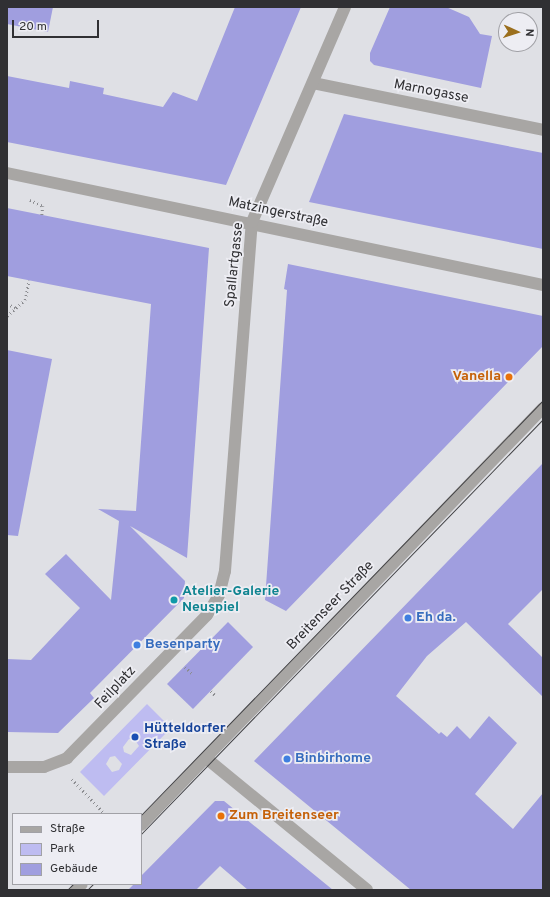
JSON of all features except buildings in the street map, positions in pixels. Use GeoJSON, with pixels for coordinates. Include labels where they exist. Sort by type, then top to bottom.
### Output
{"type":"FeatureCollection","features":[{"type":"Feature","properties":{"kind":"street","name":"Spallartgasse"},"geometry":{"type":"LineString","coordinates":[[232,473],[252,222],[346,7]]}},
{"type":"Feature","properties":{"kind":"street","name":"Marnogasse"},"geometry":{"type":"LineString","coordinates":[[313,83],[543,130]]}},
{"type":"Feature","properties":{"kind":"street","name":"Matzingerstraße"},"geometry":{"type":"LineString","coordinates":[[7,173],[252,222],[543,285]]}},
{"type":"Feature","properties":{"kind":"street","name":"Breitenseer Straße"},"geometry":{"type":"LineString","coordinates":[[142,824],[543,408]]}},
{"type":"Feature","properties":{"kind":"street","name":"Feilplatz"},"geometry":{"type":"LineString","coordinates":[[58,763],[96,732],[214,605],[224,583],[232,473]]}},
{"type":"Feature","properties":{"kind":"street"},"geometry":{"type":"LineString","coordinates":[[206,758],[367,890]]}},
{"type":"Feature","properties":{"kind":"street"},"geometry":{"type":"LineString","coordinates":[[7,767],[44,767],[58,763]]}},
{"type":"Feature","properties":{"kind":"path"},"geometry":{"type":"LineString","coordinates":[[7,316],[25,300],[29,280]]}},
{"type":"Feature","properties":{"kind":"path"},"geometry":{"type":"LineString","coordinates":[[7,304],[17,308]]}},
{"type":"Feature","properties":{"kind":"path"},"geometry":{"type":"LineString","coordinates":[[211,691],[215,695]]}},
{"type":"Feature","properties":{"kind":"path"},"geometry":{"type":"LineString","coordinates":[[58,763],[104,813]]}},
{"type":"Feature","properties":{"kind":"green space"},"geometry":{"type":"Polygon","coordinates":[[[147,704],[171,728],[104,796],[80,772],[147,704]],[[129,739],[123,747],[124,752],[131,755],[139,746],[135,740],[129,739]],[[115,756],[110,757],[106,764],[112,772],[119,770],[122,764],[115,756]]]}},
{"type":"Feature","properties":{"kind":"tram line"},"geometry":{"type":"LineString","coordinates":[[142,814],[543,400]]}},
{"type":"Feature","properties":{"kind":"tram line"},"geometry":{"type":"LineString","coordinates":[[142,833],[543,419]]}},
{"type":"Feature","properties":{"kind":"tram line"},"geometry":{"type":"LineString","coordinates":[[67,890],[72,885]]}},
{"type":"Feature","properties":{"kind":"tram line"},"geometry":{"type":"LineString","coordinates":[[87,890],[92,885]]}},
{"type":"Feature","properties":{"kind":"place","name":"Vanella"},"geometry":{"type":"Point","coordinates":[509,377]}},
{"type":"Feature","properties":{"kind":"place","name":"Atelier-Galerie Neuspiel"},"geometry":{"type":"Point","coordinates":[174,600]}},
{"type":"Feature","properties":{"kind":"place","name":"Eh da."},"geometry":{"type":"Point","coordinates":[408,618]}},
{"type":"Feature","properties":{"kind":"place","name":"Besenparty"},"geometry":{"type":"Point","coordinates":[137,645]}},
{"type":"Feature","properties":{"kind":"place","name":"Hütteldorfer Straße"},"geometry":{"type":"Point","coordinates":[135,737]}},
{"type":"Feature","properties":{"kind":"place","name":"Binbirhome"},"geometry":{"type":"Point","coordinates":[287,759]}},
{"type":"Feature","properties":{"kind":"place","name":"Zum Breitenseer"},"geometry":{"type":"Point","coordinates":[221,816]}}]}
